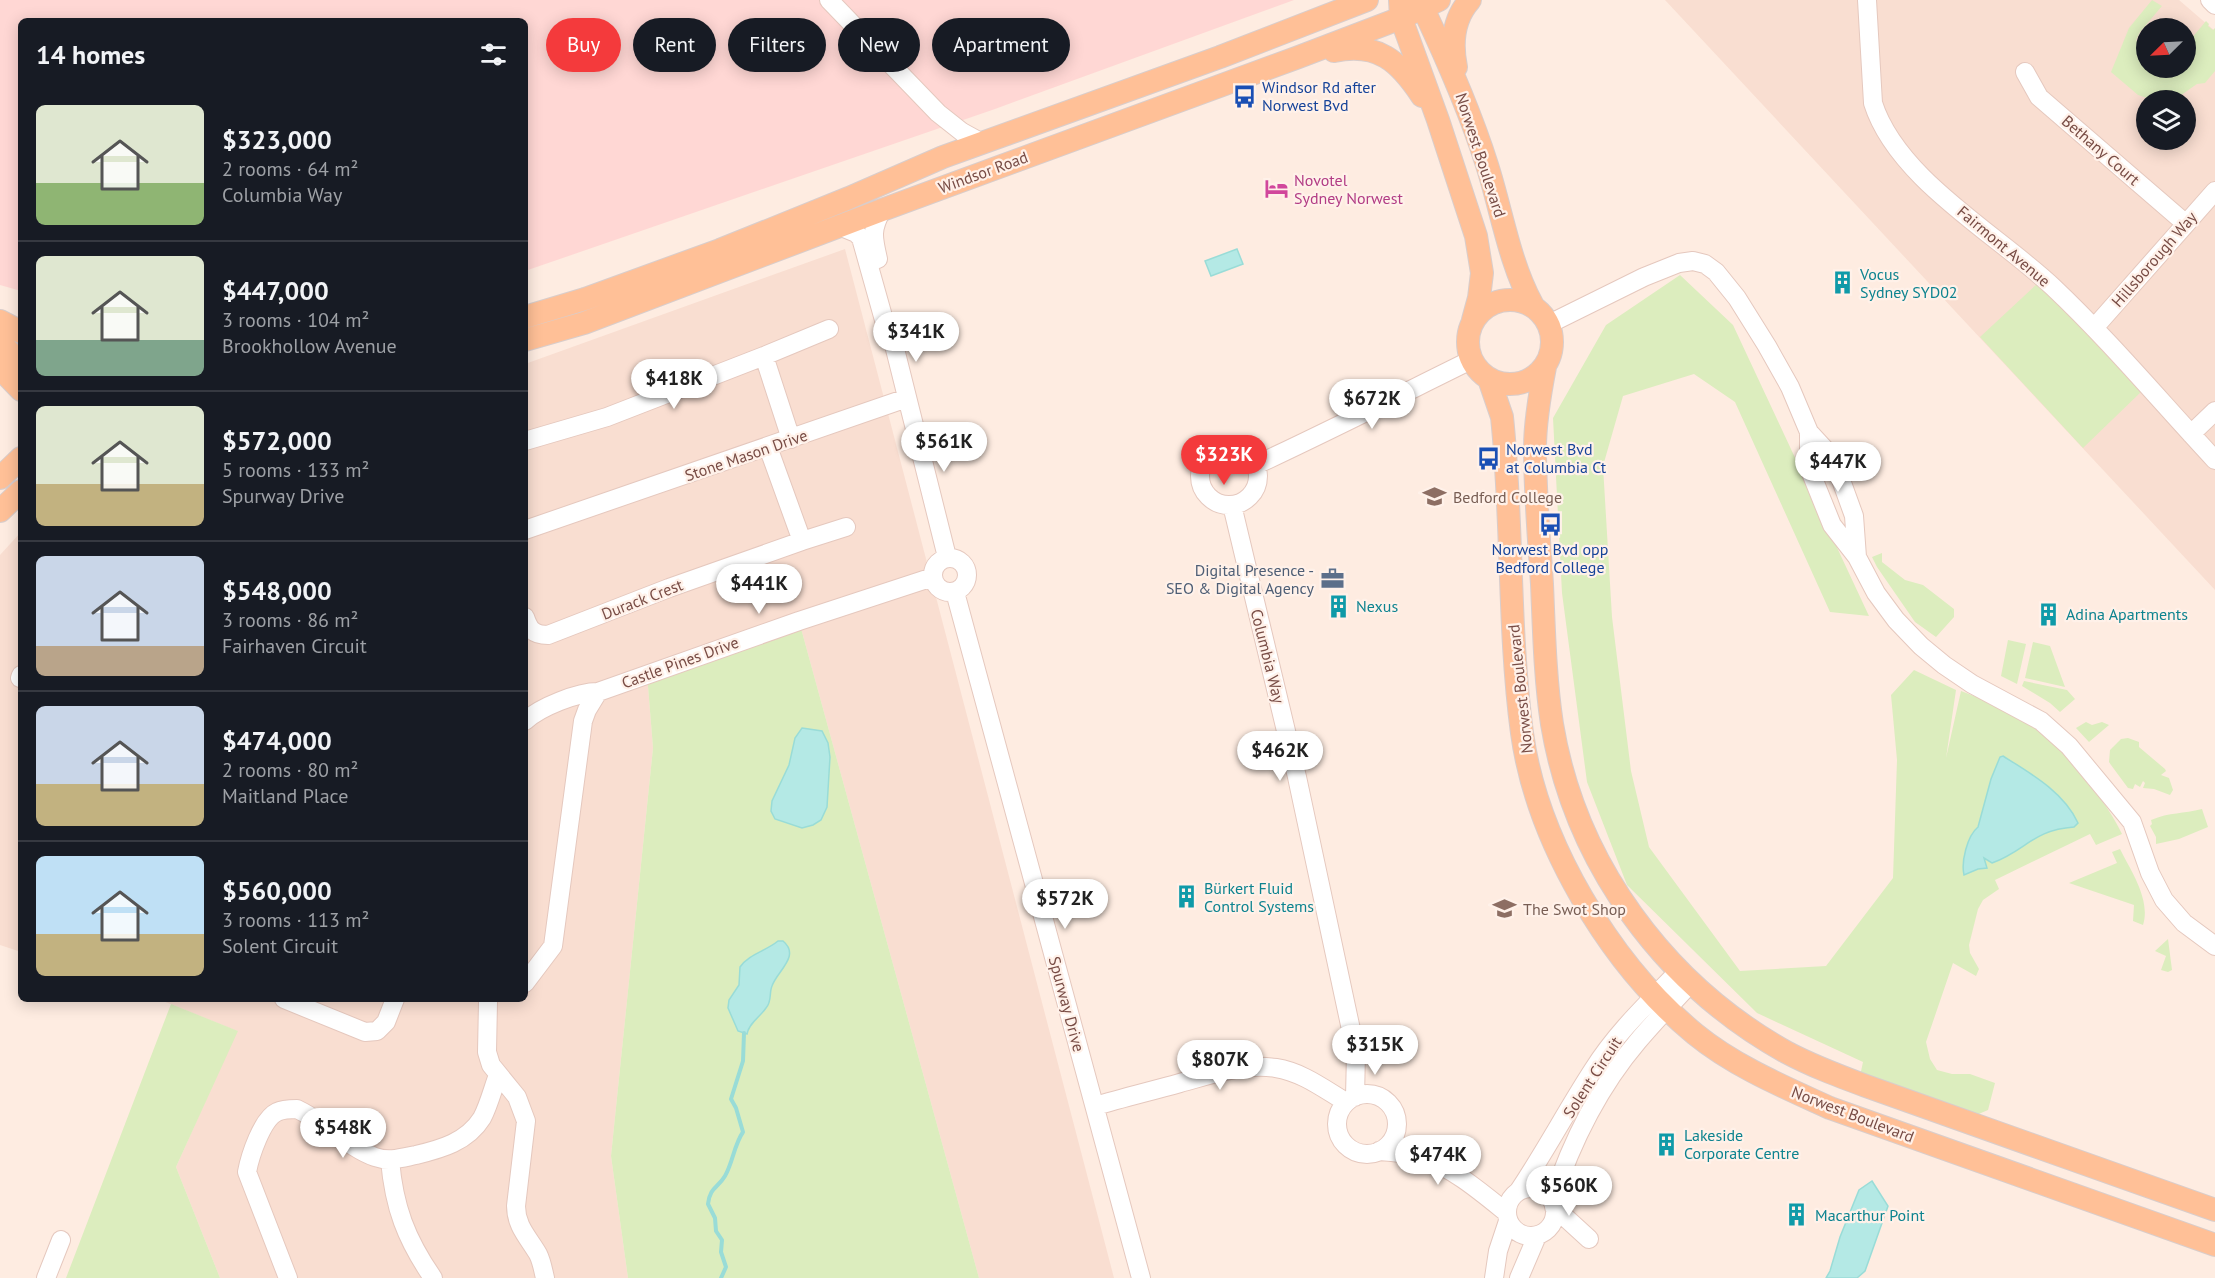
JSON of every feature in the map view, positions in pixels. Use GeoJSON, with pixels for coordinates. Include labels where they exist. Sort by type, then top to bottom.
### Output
{"type":"FeatureCollection","features":[{"type":"Feature","properties":{"kind":"main road","name":"Windsor Road"},"geometry":{"type":"LineString","coordinates":[[528,316],[585,299],[720,250],[943,157],[1220,57],[1367,0]]}},
{"type":"Feature","properties":{"kind":"main road"},"geometry":{"type":"LineString","coordinates":[[1468,109],[1456,69],[1453,44],[1457,22],[1470,0]]}},
{"type":"Feature","properties":{"kind":"main road","name":"Windsor Road"},"geometry":{"type":"LineString","coordinates":[[528,339],[584,323],[839,226],[1296,58],[1415,5]]}},
{"type":"Feature","properties":{"kind":"main road","name":"Norwest Boulevard"},"geometry":{"type":"LineString","coordinates":[[1415,5],[1468,109],[1488,167],[1516,271],[1532,304]]}},
{"type":"Feature","properties":{"kind":"main road","name":"Norwest Boulevard"},"geometry":{"type":"LineString","coordinates":[[1415,5],[1438,120],[1472,224],[1482,273],[1473,320]]}},
{"type":"Feature","properties":{"kind":"main road"},"geometry":{"type":"LineString","coordinates":[[1296,58],[1352,48],[1381,53],[1408,76],[1438,120]]}},
{"type":"Feature","properties":{"kind":"main road"},"geometry":{"type":"LineString","coordinates":[[1501,300],[1521,300],[1532,304],[1543,313],[1549,324],[1552,344],[1545,367],[1534,377],[1516,384],[1505,384],[1489,379],[1477,369],[1468,349],[1468,333],[1473,320],[1487,306],[1501,300]]}},
{"type":"Feature","properties":{"kind":"main road"},"geometry":{"type":"LineString","coordinates":[[0,321],[18,330]]}},
{"type":"Feature","properties":{"kind":"main road"},"geometry":{"type":"LineString","coordinates":[[0,342],[18,361]]}},
{"type":"Feature","properties":{"kind":"main road","name":"Norwest Boulevard"},"geometry":{"type":"LineString","coordinates":[[1545,367],[1538,406],[1535,446],[1546,668],[1552,723],[1566,783],[1580,820],[1608,878],[1632,915],[1684,977],[1723,1011],[1810,1064],[2215,1210]]}},
{"type":"Feature","properties":{"kind":"main road"},"geometry":{"type":"LineString","coordinates":[[0,368],[18,387]]}},
{"type":"Feature","properties":{"kind":"main road","name":"Norwest Boulevard"},"geometry":{"type":"LineString","coordinates":[[1489,379],[1502,417],[1515,674],[1522,735],[1532,779],[1546,823],[1578,890],[1597,922],[1661,1002],[1695,1034],[1718,1050],[1783,1087],[1830,1108],[2215,1245]]}},
{"type":"Feature","properties":{"kind":"main road"},"geometry":{"type":"LineString","coordinates":[[0,478],[18,461]]}},
{"type":"Feature","properties":{"kind":"main road"},"geometry":{"type":"LineString","coordinates":[[0,511],[18,494]]}},
{"type":"Feature","properties":{"kind":"street"},"geometry":{"type":"LineString","coordinates":[[828,0],[938,113],[962,132],[982,143]]}},
{"type":"Feature","properties":{"kind":"street","name":"Fairmont Avenue"},"geometry":{"type":"LineString","coordinates":[[1867,0],[1874,103],[1886,134],[1920,174],[1945,198],[2052,286],[2094,328],[2215,460]]}},
{"type":"Feature","properties":{"kind":"street"},"geometry":{"type":"LineString","coordinates":[[2210,0],[2215,5]]}},
{"type":"Feature","properties":{"kind":"street","name":"Bethany Court"},"geometry":{"type":"LineString","coordinates":[[2025,72],[2039,97],[2185,223]]}},
{"type":"Feature","properties":{"kind":"street"},"geometry":{"type":"LineString","coordinates":[[938,113],[948,141],[943,157]]}},
{"type":"Feature","properties":{"kind":"street","name":"Hillsborough Way"},"geometry":{"type":"LineString","coordinates":[[2094,328],[2215,191]]}},
{"type":"Feature","properties":{"kind":"street"},"geometry":{"type":"LineString","coordinates":[[882,210],[873,234],[891,312],[891,337]]}},
{"type":"Feature","properties":{"kind":"street"},"geometry":{"type":"LineString","coordinates":[[839,226],[856,233],[861,238],[891,337],[947,557]]}},
{"type":"Feature","properties":{"kind":"street"},"geometry":{"type":"LineString","coordinates":[[1549,324],[1663,268],[1693,261],[1705,264],[1727,283],[1790,387],[1809,432],[1833,458],[1854,516],[1857,557]]}},
{"type":"Feature","properties":{"kind":"street"},"geometry":{"type":"LineString","coordinates":[[528,440],[616,414],[829,329]]}},
{"type":"Feature","properties":{"kind":"street"},"geometry":{"type":"LineString","coordinates":[[764,356],[791,439]]}},
{"type":"Feature","properties":{"kind":"street"},"geometry":{"type":"LineString","coordinates":[[1256,465],[1356,419],[1472,360]]}},
{"type":"Feature","properties":{"kind":"street","name":"Stone Mason Drive"},"geometry":{"type":"LineString","coordinates":[[528,529],[907,398]]}},
{"type":"Feature","properties":{"kind":"street"},"geometry":{"type":"LineString","coordinates":[[2191,434],[2215,411]]}},
{"type":"Feature","properties":{"kind":"street"},"geometry":{"type":"LineString","coordinates":[[1809,432],[1809,468],[1832,525],[1857,557],[1876,592],[1896,620],[1921,646],[1972,684],[2042,720],[2069,746],[2132,822],[2150,873],[2164,900],[2184,923],[2215,946]]}},
{"type":"Feature","properties":{"kind":"street"},"geometry":{"type":"LineString","coordinates":[[1228,446],[1244,451],[1256,465],[1258,481],[1254,491],[1247,499],[1232,505],[1215,502],[1206,494],[1199,477],[1203,462],[1215,450],[1228,446]]}},
{"type":"Feature","properties":{"kind":"street"},"geometry":{"type":"LineString","coordinates":[[768,447],[802,542]]}},
{"type":"Feature","properties":{"kind":"street","name":"Columbia Way"},"geometry":{"type":"LineString","coordinates":[[1232,505],[1297,777],[1356,1053],[1358,1098]]}},
{"type":"Feature","properties":{"kind":"street","name":"Durack Crest"},"geometry":{"type":"LineString","coordinates":[[528,627],[539,635],[548,635],[669,588],[846,527]]}},
{"type":"Feature","properties":{"kind":"street"},"geometry":{"type":"LineString","coordinates":[[947,557],[959,560],[967,568],[967,580],[960,589],[954,592],[938,588],[933,578],[935,567],[939,561],[947,557]]}},
{"type":"Feature","properties":{"kind":"street","name":"Castle Pines Drive"},"geometry":{"type":"LineString","coordinates":[[528,720],[547,707],[586,692],[598,692],[799,621],[933,578]]}},
{"type":"Feature","properties":{"kind":"street","name":"Spurway Drive"},"geometry":{"type":"LineString","coordinates":[[954,592],[1141,1278]]}},
{"type":"Feature","properties":{"kind":"street"},"geometry":{"type":"LineString","coordinates":[[528,979],[553,946],[583,721],[598,692]]}},
{"type":"Feature","properties":{"kind":"street","name":"Solent Circuit"},"geometry":{"type":"LineString","coordinates":[[1516,1194],[1538,1162],[1593,1069],[1618,1036],[1661,1002],[1684,977]]}},
{"type":"Feature","properties":{"kind":"street"},"geometry":{"type":"LineString","coordinates":[[293,1002],[365,1032],[377,1031],[386,1022],[394,1002]]}},
{"type":"Feature","properties":{"kind":"street"},"geometry":{"type":"LineString","coordinates":[[490,1002],[487,1052],[491,1065],[517,1097],[526,1122],[516,1217],[520,1228],[539,1256],[545,1278]]}},
{"type":"Feature","properties":{"kind":"street","name":"Solent Circuit"},"geometry":{"type":"LineString","coordinates":[[1553,1204],[1566,1160],[1600,1095],[1637,1042],[1661,1002]]}},
{"type":"Feature","properties":{"kind":"street"},"geometry":{"type":"LineString","coordinates":[[1095,1106],[1206,1076],[1253,1067],[1276,1068],[1358,1098],[1382,1098],[1389,1104],[1408,1141],[1422,1158]]}},
{"type":"Feature","properties":{"kind":"street"},"geometry":{"type":"LineString","coordinates":[[288,1278],[247,1172],[249,1161],[268,1119],[276,1112],[297,1109],[368,1153],[390,1160],[442,1149],[457,1142],[482,1117],[498,1075]]}},
{"type":"Feature","properties":{"kind":"street"},"geometry":{"type":"LineString","coordinates":[[1358,1098],[1340,1110],[1337,1120],[1341,1139],[1347,1146],[1362,1154],[1379,1151],[1403,1153],[1422,1158],[1470,1183],[1516,1194]]}},
{"type":"Feature","properties":{"kind":"street"},"geometry":{"type":"LineString","coordinates":[[1379,1151],[1393,1139],[1396,1121]]}},
{"type":"Feature","properties":{"kind":"street"},"geometry":{"type":"LineString","coordinates":[[390,1160],[398,1210],[408,1236],[430,1277]]}},
{"type":"Feature","properties":{"kind":"street"},"geometry":{"type":"LineString","coordinates":[[1470,1183],[1507,1217],[1513,1228],[1520,1234],[1589,1239],[1541,1190],[1525,1189],[1516,1194],[1507,1206],[1507,1217],[1494,1278]]}},
{"type":"Feature","properties":{"kind":"street"},"geometry":{"type":"LineString","coordinates":[[1519,1278],[1540,1234],[1551,1226],[1554,1217],[1553,1204]]}},
{"type":"Feature","properties":{"kind":"street"},"geometry":{"type":"LineString","coordinates":[[46,1278],[61,1240]]}},
{"type":"Feature","properties":{"kind":"shaded area"},"geometry":{"type":"Polygon","coordinates":[[[0,0],[1294,0],[995,109],[528,270],[528,18],[18,18],[18,290],[0,285],[0,0]]]}},
{"type":"Feature","properties":{"kind":"shaded area"},"geometry":{"type":"Polygon","coordinates":[[[1665,0],[2179,0],[2215,31],[2215,590],[1665,0]]]}},
{"type":"Feature","properties":{"kind":"shaded area"},"geometry":{"type":"Polygon","coordinates":[[[845,249],[1114,1278],[979,1278],[799,621],[647,674],[653,748],[611,1156],[628,1278],[220,1278],[176,1167],[237,1031],[165,1002],[528,1002],[528,363],[845,249]]]}},
{"type":"Feature","properties":{"kind":"shaded area"},"geometry":{"type":"Polygon","coordinates":[[[18,535],[18,951],[0,945],[0,555],[18,535]]]}},
{"type":"Feature","properties":{"kind":"green space"},"geometry":{"type":"Polygon","coordinates":[[[2152,0],[2162,6],[2152,18],[2137,18],[2152,0]]]}},
{"type":"Feature","properties":{"kind":"green space"},"geometry":{"type":"Polygon","coordinates":[[[2136,19],[2136,78],[2196,78],[2196,33],[2206,21],[2213,30],[2215,28],[2215,71],[2205,83],[2197,84],[2188,90],[2136,90],[2136,93],[2111,72],[2129,28],[2136,19]]]}},
{"type":"Feature","properties":{"kind":"green space"},"geometry":{"type":"Polygon","coordinates":[[[1680,275],[1733,325],[1869,616],[1830,612],[1735,402],[1694,374],[1623,396],[1603,466],[1612,617],[1631,771],[1649,847],[1740,971],[1826,966],[1893,878],[1897,760],[1891,695],[1914,670],[1956,690],[1946,758],[1961,691],[2001,706],[2044,734],[2075,766],[2103,801],[2122,834],[2096,845],[2090,834],[1995,880],[1999,889],[1983,900],[1978,909],[1969,945],[1970,953],[1979,969],[1976,976],[1953,963],[1926,1042],[1930,1059],[1937,1070],[1952,1074],[1970,1074],[1995,1083],[1988,1110],[1974,1116],[1860,1076],[1863,1062],[1757,1013],[1627,885],[1587,782],[1562,593],[1553,418],[1606,325],[1680,275]]]}},
{"type":"Feature","properties":{"kind":"green space"},"geometry":{"type":"Polygon","coordinates":[[[2039,282],[2142,391],[2083,448],[1980,337],[2039,282]]]}},
{"type":"Feature","properties":{"kind":"green space"},"geometry":{"type":"Polygon","coordinates":[[[1882,553],[1882,562],[1905,580],[1923,585],[1954,609],[1954,617],[1936,637],[1915,622],[1877,567],[1872,557],[1882,553]]]}},
{"type":"Feature","properties":{"kind":"green space"},"geometry":{"type":"Polygon","coordinates":[[[799,621],[979,1278],[628,1278],[611,1156],[653,748],[647,674],[799,621]]]}},
{"type":"Feature","properties":{"kind":"green space"},"geometry":{"type":"Polygon","coordinates":[[[2008,640],[2026,644],[2017,684],[2001,676],[2008,640]]]}},
{"type":"Feature","properties":{"kind":"green space"},"geometry":{"type":"Polygon","coordinates":[[[2033,642],[2050,646],[2065,687],[2025,678],[2033,642]]]}},
{"type":"Feature","properties":{"kind":"green space"},"geometry":{"type":"Polygon","coordinates":[[[2024,681],[2067,690],[2075,699],[2060,712],[2022,686],[2024,681]]]}},
{"type":"Feature","properties":{"kind":"green space"},"geometry":{"type":"Polygon","coordinates":[[[2086,722],[2092,725],[2102,722],[2109,725],[2089,742],[2076,728],[2086,722]]]}},
{"type":"Feature","properties":{"kind":"green space"},"geometry":{"type":"Polygon","coordinates":[[[2128,738],[2139,742],[2139,747],[2165,769],[2166,771],[2161,775],[2169,778],[2173,790],[2170,795],[2143,788],[2145,783],[2143,781],[2140,787],[2135,784],[2133,789],[2128,788],[2111,765],[2110,750],[2121,739],[2128,738]]]}},
{"type":"Feature","properties":{"kind":"green space"},"geometry":{"type":"Polygon","coordinates":[[[2202,809],[2208,827],[2179,839],[2156,844],[2156,837],[2150,826],[2151,820],[2202,809]]]}},
{"type":"Feature","properties":{"kind":"green space"},"geometry":{"type":"Polygon","coordinates":[[[2120,849],[2142,896],[2145,915],[2143,925],[2133,921],[2134,905],[2069,883],[2117,863],[2112,852],[2120,849]]]}},
{"type":"Feature","properties":{"kind":"green space"},"geometry":{"type":"Polygon","coordinates":[[[2168,939],[2172,970],[2168,972],[2161,970],[2166,956],[2155,951],[2168,939]]]}},
{"type":"Feature","properties":{"kind":"green space"},"geometry":{"type":"Polygon","coordinates":[[[171,1004],[238,1031],[176,1167],[220,1278],[66,1278],[171,1004]]]}},
{"type":"Feature","properties":{"kind":"water"},"geometry":{"type":"Polygon","coordinates":[[[1237,249],[1243,264],[1211,276],[1205,261],[1237,249]]]}},
{"type":"Feature","properties":{"kind":"water"},"geometry":{"type":"Polygon","coordinates":[[[802,728],[822,731],[828,743],[830,757],[827,807],[821,820],[802,828],[775,819],[771,811],[772,801],[789,765],[795,738],[802,728]]]}},
{"type":"Feature","properties":{"kind":"water"},"geometry":{"type":"Polygon","coordinates":[[[2003,756],[2035,776],[2055,793],[2072,812],[2078,823],[2074,827],[2048,832],[1992,863],[1984,858],[1987,868],[1964,875],[1963,863],[1968,843],[1978,827],[1991,779],[2000,757],[2003,756]]]}},
{"type":"Feature","properties":{"kind":"water"},"geometry":{"type":"Polygon","coordinates":[[[778,941],[783,941],[790,952],[786,964],[772,986],[768,1006],[750,1027],[747,1034],[738,1031],[728,1008],[729,1000],[739,985],[740,967],[748,959],[778,941]]]}},
{"type":"Feature","properties":{"kind":"water"},"geometry":{"type":"Polygon","coordinates":[[[1872,1181],[1888,1206],[1865,1271],[1857,1278],[1826,1278],[1859,1190],[1872,1181]]]}},
{"type":"Feature","properties":{"kind":"waterway"},"geometry":{"type":"LineString","coordinates":[[721,1278],[726,1267],[721,1252],[722,1240],[716,1231],[715,1218],[708,1204],[712,1191],[728,1171],[743,1132],[731,1099],[743,1061],[744,1033]]}},
{"type":"Feature","properties":{"kind":"place","name":"Windsor Rd after Norwest Bvd"},"geometry":{"type":"Point","coordinates":[1244,96]}},
{"type":"Feature","properties":{"kind":"place","name":"Novotel Sydney Norwest"},"geometry":{"type":"Point","coordinates":[1276,189]}},
{"type":"Feature","properties":{"kind":"place","name":"Vocus Sydney SYD02"},"geometry":{"type":"Point","coordinates":[1842,283]}},
{"type":"Feature","properties":{"kind":"place","name":"Norwest Bvd at Columbia Ct"},"geometry":{"type":"Point","coordinates":[1488,458]}},
{"type":"Feature","properties":{"kind":"place","name":"Bedford College"},"geometry":{"type":"Point","coordinates":[1435,497]}},
{"type":"Feature","properties":{"kind":"place","name":"Norwest Bvd opp Bedford College"},"geometry":{"type":"Point","coordinates":[1550,524]}},
{"type":"Feature","properties":{"kind":"place","name":"Digital Presence - SEO & Digital Agency"},"geometry":{"type":"Point","coordinates":[1332,579]}},
{"type":"Feature","properties":{"kind":"place","name":"Nexus"},"geometry":{"type":"Point","coordinates":[1338,606]}},
{"type":"Feature","properties":{"kind":"place","name":"Adina Apartments"},"geometry":{"type":"Point","coordinates":[2048,614]}},
{"type":"Feature","properties":{"kind":"place","name":"Bürkert Fluid Control Systems"},"geometry":{"type":"Point","coordinates":[1186,897]}},
{"type":"Feature","properties":{"kind":"place","name":"The Swot Shop"},"geometry":{"type":"Point","coordinates":[1505,909]}},
{"type":"Feature","properties":{"kind":"place","name":"Lakeside Corporate Centre"},"geometry":{"type":"Point","coordinates":[1666,1144]}},
{"type":"Feature","properties":{"kind":"place","name":"Macarthur Point"},"geometry":{"type":"Point","coordinates":[1797,1215]}}]}
